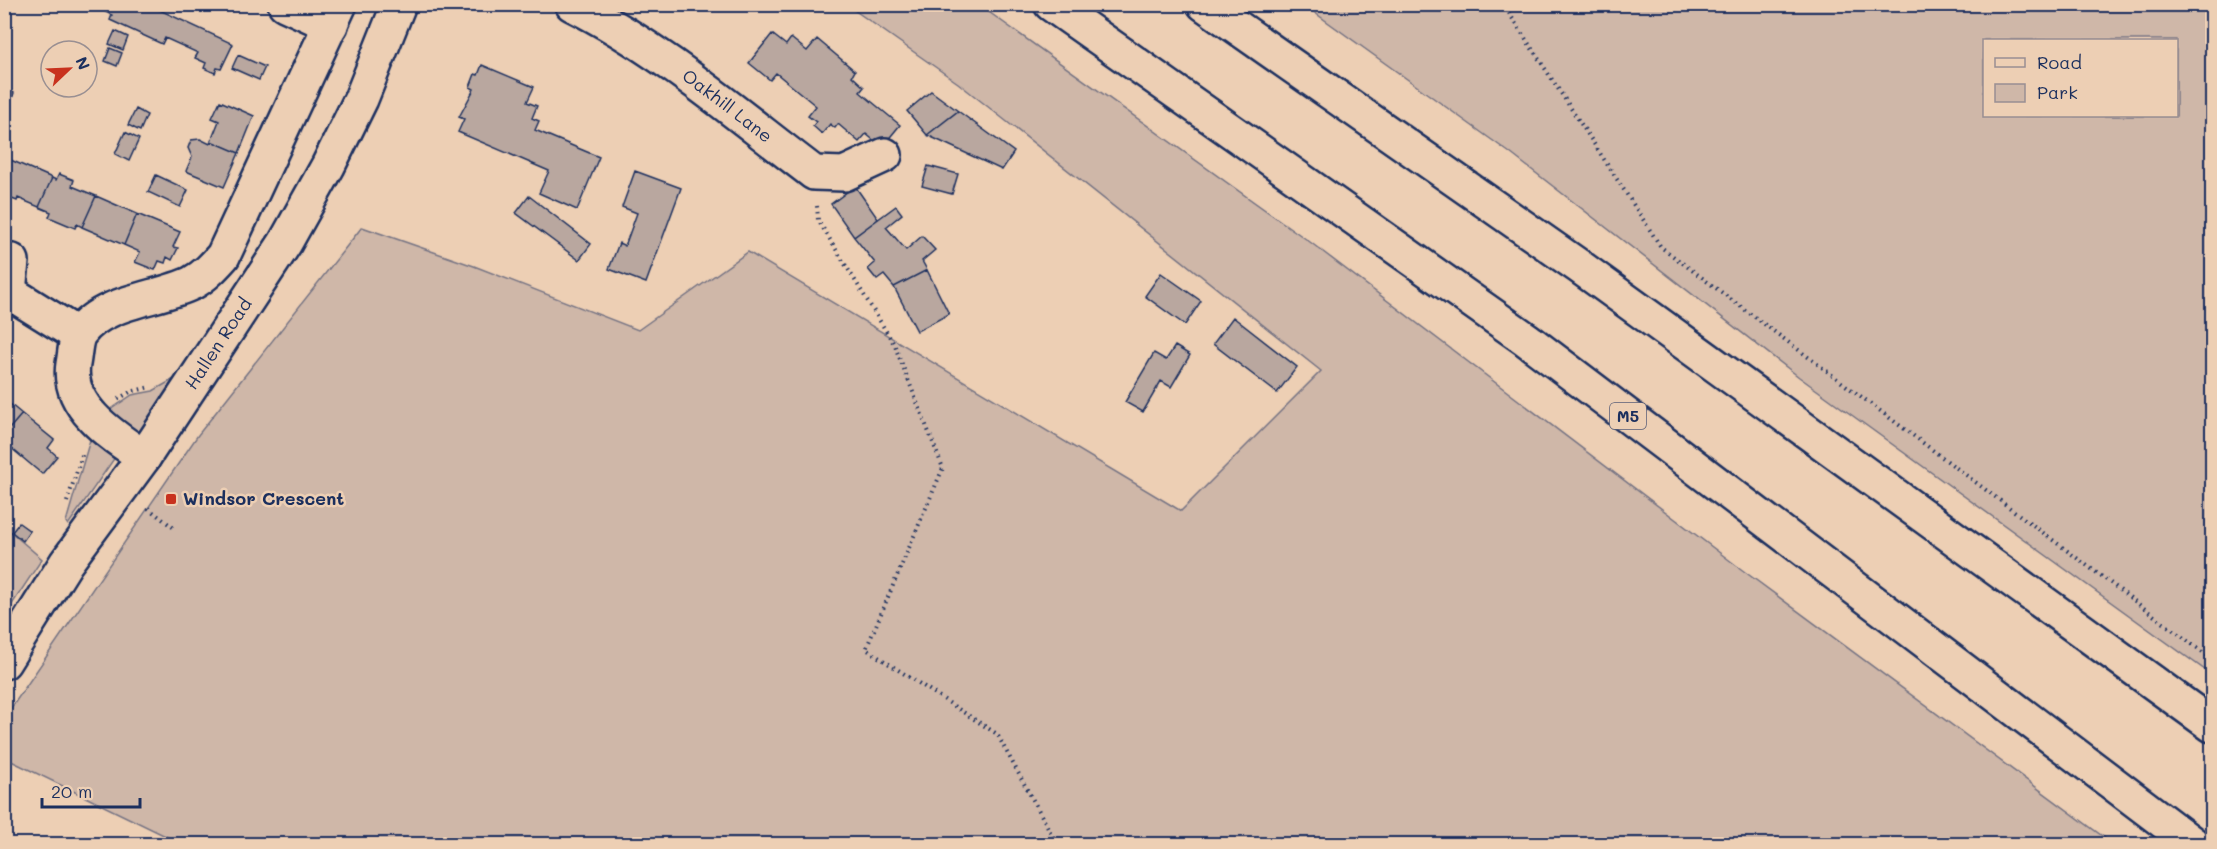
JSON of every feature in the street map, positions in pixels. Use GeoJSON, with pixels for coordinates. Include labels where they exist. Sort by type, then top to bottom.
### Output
{"type":"FeatureCollection","features":[{"type":"Feature","properties":{"kind":"main road"},"geometry":{"type":"LineString","coordinates":[[144,458],[118,440],[94,417],[75,393],[72,371],[78,335],[92,320],[107,311],[192,283],[208,272],[223,256],[335,15],[285,4]]}},
{"type":"Feature","properties":{"kind":"main road","name":"Hallen Road"},"geometry":{"type":"LineString","coordinates":[[4,662],[66,563],[144,458],[285,243],[328,166],[361,99],[399,4]]}},
{"type":"Feature","properties":{"kind":"main road","name":"Oakhill Lane"},"geometry":{"type":"LineString","coordinates":[[572,4],[668,62],[814,173]]}},
{"type":"Feature","properties":{"kind":"main road","name":"M5"},"geometry":{"type":"LineString","coordinates":[[1051,4],[1526,339],[2193,844]]}},
{"type":"Feature","properties":{"kind":"main road"},"geometry":{"type":"LineString","coordinates":[[1204,4],[1580,267],[2212,726]]}},
{"type":"Feature","properties":{"kind":"main road"},"geometry":{"type":"LineString","coordinates":[[814,173],[844,174],[885,155]]}},
{"type":"Feature","properties":{"kind":"main road"},"geometry":{"type":"LineString","coordinates":[[8,282],[78,335]]}},
{"type":"Feature","properties":{"kind":"path"},"geometry":{"type":"LineString","coordinates":[[1502,4],[1661,247],[2212,659]]}},
{"type":"Feature","properties":{"kind":"path"},"geometry":{"type":"LineString","coordinates":[[814,173],[818,220],[894,344],[943,468],[866,649],[997,734],[1057,844]]}},
{"type":"Feature","properties":{"kind":"green space"},"geometry":{"type":"Polygon","coordinates":[[[847,5],[979,5],[1310,242],[1745,572],[2113,844],[182,844],[5,758],[5,717],[198,435],[362,227],[474,266],[638,330],[748,252],[1181,511],[1321,371],[958,83],[847,5]]]}},
{"type":"Feature","properties":{"kind":"green space"},"geometry":{"type":"Polygon","coordinates":[[[1304,5],[2212,5],[2212,675],[1799,377],[1510,153],[1304,5]]]}},
{"type":"Feature","properties":{"kind":"green space"},"geometry":{"type":"Polygon","coordinates":[[[181,375],[146,445],[107,412],[132,395],[153,391],[181,375]]]}},
{"type":"Feature","properties":{"kind":"green space"},"geometry":{"type":"Polygon","coordinates":[[[92,433],[118,453],[68,525],[66,522],[92,433]]]}},
{"type":"Feature","properties":{"kind":"green space"},"geometry":{"type":"Polygon","coordinates":[[[5,527],[42,559],[5,615],[5,527]]]}},
{"type":"Feature","properties":{"kind":"building"},"geometry":{"type":"Polygon","coordinates":[[[89,4],[147,4],[233,44],[221,69],[217,68],[215,73],[204,68],[206,63],[195,58],[198,53],[165,38],[162,44],[110,20],[112,15],[89,4]]]}},
{"type":"Feature","properties":{"kind":"building"},"geometry":{"type":"Polygon","coordinates":[[[115,31],[128,37],[123,50],[109,44],[115,31]]]}},
{"type":"Feature","properties":{"kind":"building"},"geometry":{"type":"Polygon","coordinates":[[[772,34],[786,45],[791,38],[807,51],[817,39],[855,71],[852,76],[864,87],[860,92],[900,125],[882,147],[866,134],[859,142],[838,124],[835,128],[830,124],[822,134],[813,126],[816,122],[808,116],[816,106],[776,73],[770,80],[749,63],[772,34]]]}},
{"type":"Feature","properties":{"kind":"building"},"geometry":{"type":"Polygon","coordinates":[[[110,48],[122,53],[117,66],[105,61],[110,48]]]}},
{"type":"Feature","properties":{"kind":"building"},"geometry":{"type":"Polygon","coordinates":[[[238,55],[265,67],[259,80],[232,68],[238,55]]]}},
{"type":"Feature","properties":{"kind":"building"},"geometry":{"type":"Polygon","coordinates":[[[482,65],[534,87],[527,102],[537,106],[532,118],[539,121],[535,130],[599,157],[577,210],[539,193],[549,171],[458,132],[464,119],[459,117],[474,89],[470,87],[475,74],[478,75],[482,65]]]}},
{"type":"Feature","properties":{"kind":"building"},"geometry":{"type":"Polygon","coordinates":[[[4,89],[14,93],[9,107],[4,105],[4,89]]]}},
{"type":"Feature","properties":{"kind":"building"},"geometry":{"type":"Polygon","coordinates":[[[931,91],[958,111],[927,135],[907,111],[931,91]]]}},
{"type":"Feature","properties":{"kind":"building"},"geometry":{"type":"Polygon","coordinates":[[[220,101],[254,116],[239,153],[211,141],[219,121],[212,118],[220,101]]]}},
{"type":"Feature","properties":{"kind":"building"},"geometry":{"type":"Polygon","coordinates":[[[136,109],[147,115],[140,131],[128,125],[136,109]]]}},
{"type":"Feature","properties":{"kind":"building"},"geometry":{"type":"Polygon","coordinates":[[[958,111],[1014,152],[1002,170],[927,135],[958,111]]]}},
{"type":"Feature","properties":{"kind":"building"},"geometry":{"type":"Polygon","coordinates":[[[125,132],[139,139],[129,161],[115,154],[125,132]]]}},
{"type":"Feature","properties":{"kind":"building"},"geometry":{"type":"Polygon","coordinates":[[[200,139],[210,144],[211,141],[239,153],[224,187],[186,171],[192,157],[188,148],[191,140],[200,139]]]}},
{"type":"Feature","properties":{"kind":"building"},"geometry":{"type":"Polygon","coordinates":[[[6,158],[52,178],[39,207],[18,198],[17,201],[5,196],[7,192],[4,191],[6,158]]]}},
{"type":"Feature","properties":{"kind":"building"},"geometry":{"type":"Polygon","coordinates":[[[928,166],[958,174],[952,194],[922,186],[928,166]]]}},
{"type":"Feature","properties":{"kind":"building"},"geometry":{"type":"Polygon","coordinates":[[[635,171],[681,188],[646,283],[609,269],[619,243],[625,246],[637,213],[622,207],[635,171]]]}},
{"type":"Feature","properties":{"kind":"building"},"geometry":{"type":"Polygon","coordinates":[[[59,174],[74,180],[72,186],[96,196],[82,227],[77,224],[75,228],[49,217],[51,212],[39,207],[52,178],[56,180],[59,174]]]}},
{"type":"Feature","properties":{"kind":"building"},"geometry":{"type":"Polygon","coordinates":[[[156,175],[188,190],[180,207],[148,192],[156,175]]]}},
{"type":"Feature","properties":{"kind":"building"},"geometry":{"type":"Polygon","coordinates":[[[855,186],[878,219],[854,237],[831,204],[855,186]]]}},
{"type":"Feature","properties":{"kind":"building"},"geometry":{"type":"Polygon","coordinates":[[[96,196],[137,214],[124,245],[82,227],[96,196]]]}},
{"type":"Feature","properties":{"kind":"building"},"geometry":{"type":"Polygon","coordinates":[[[529,196],[591,244],[579,260],[516,213],[529,196]]]}},
{"type":"Feature","properties":{"kind":"building"},"geometry":{"type":"Polygon","coordinates":[[[896,206],[902,214],[886,227],[906,250],[922,236],[935,250],[922,261],[927,270],[894,287],[884,275],[877,280],[868,269],[875,263],[854,237],[896,206]]]}},
{"type":"Feature","properties":{"kind":"building"},"geometry":{"type":"Polygon","coordinates":[[[137,214],[180,232],[173,247],[178,248],[172,260],[167,257],[165,263],[159,261],[155,270],[135,262],[140,252],[124,245],[137,214]]]}},
{"type":"Feature","properties":{"kind":"building"},"geometry":{"type":"Polygon","coordinates":[[[927,270],[949,314],[917,331],[894,287],[927,270]]]}},
{"type":"Feature","properties":{"kind":"building"},"geometry":{"type":"Polygon","coordinates":[[[1161,273],[1201,301],[1185,325],[1145,296],[1161,273]]]}},
{"type":"Feature","properties":{"kind":"building"},"geometry":{"type":"Polygon","coordinates":[[[1233,317],[1297,367],[1277,393],[1213,344],[1233,317]]]}},
{"type":"Feature","properties":{"kind":"building"},"geometry":{"type":"Polygon","coordinates":[[[1175,346],[1190,355],[1171,387],[1161,381],[1143,412],[1125,402],[1154,353],[1166,360],[1175,346]]]}},
{"type":"Feature","properties":{"kind":"building"},"geometry":{"type":"Polygon","coordinates":[[[4,399],[22,414],[4,435],[4,399]]]}},
{"type":"Feature","properties":{"kind":"building"},"geometry":{"type":"Polygon","coordinates":[[[22,414],[54,440],[48,448],[57,456],[42,474],[4,442],[4,435],[22,414]]]}},
{"type":"Feature","properties":{"kind":"building"},"geometry":{"type":"Polygon","coordinates":[[[19,523],[30,531],[23,541],[12,532],[19,523]]]}},
{"type":"Feature","properties":{"kind":"place","name":"Windsor Crescent"},"geometry":{"type":"Point","coordinates":[171,499]}}]}
